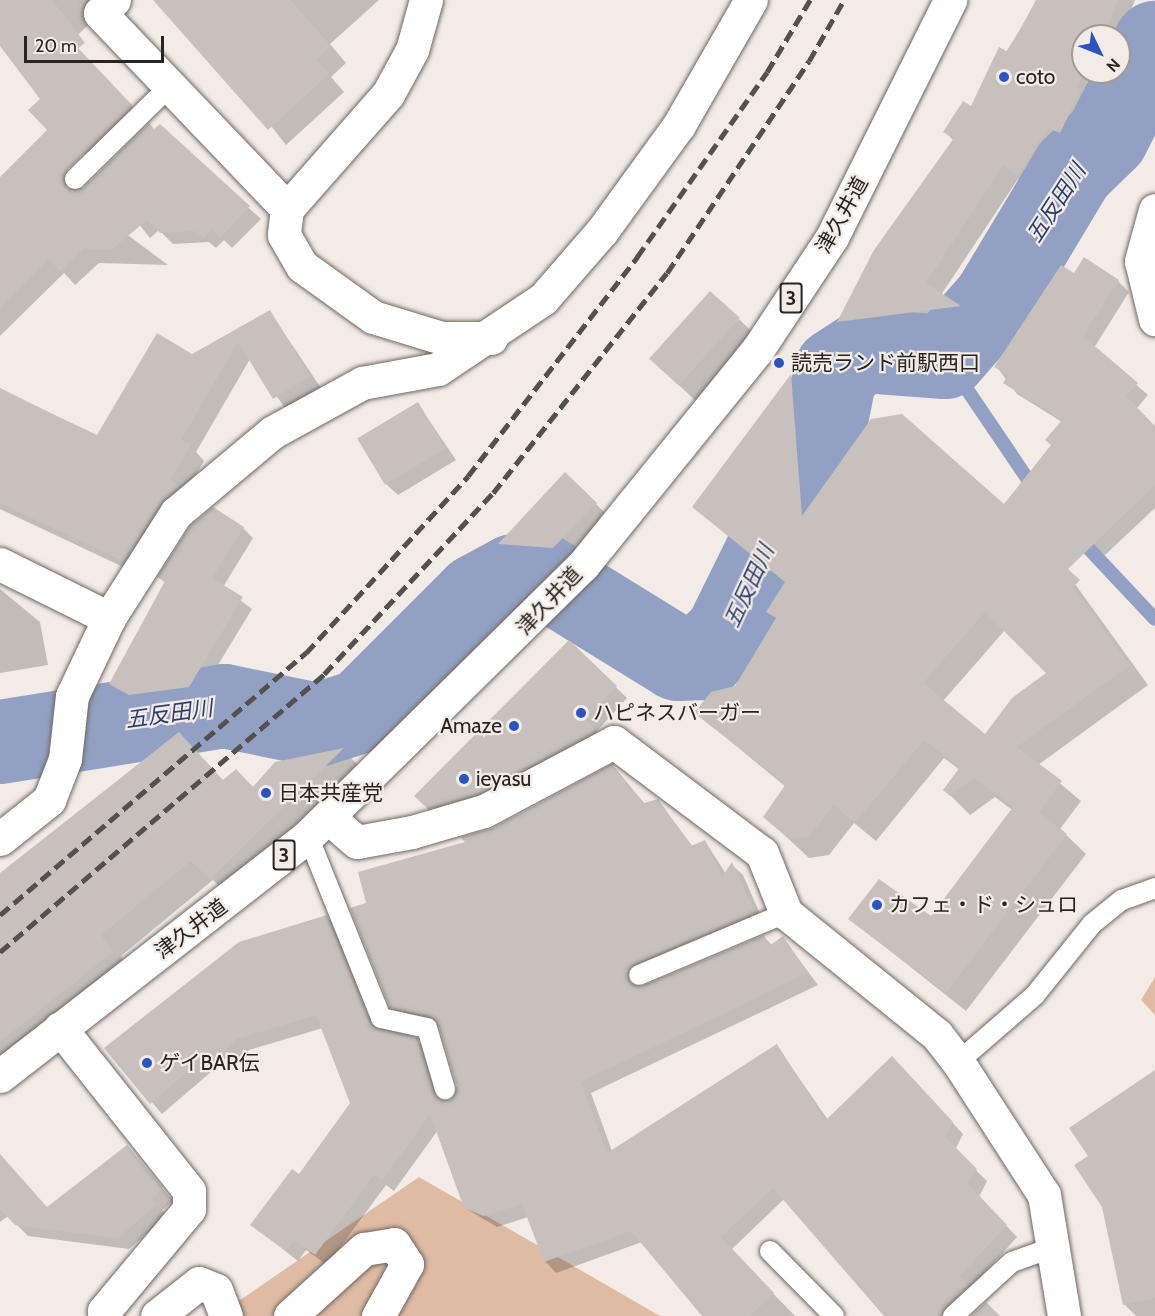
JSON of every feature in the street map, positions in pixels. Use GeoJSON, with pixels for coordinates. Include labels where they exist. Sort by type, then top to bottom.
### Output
{"type":"FeatureCollection","features":[{"type":"Feature","properties":{"kind":"street"},"geometry":{"type":"LineString","coordinates":[[114,0],[100,13],[287,209]]}},
{"type":"Feature","properties":{"kind":"street"},"geometry":{"type":"LineString","coordinates":[[426,0],[412,50],[387,94],[287,209],[284,235],[302,266],[373,317],[442,338],[491,338]]}},
{"type":"Feature","properties":{"kind":"street"},"geometry":{"type":"LineString","coordinates":[[0,839],[48,800],[65,759],[72,696],[109,618],[176,513],[273,432],[362,383],[438,369],[491,338],[543,299],[602,231],[679,125],[752,0]]}},
{"type":"Feature","properties":{"kind":"street","name":"津久井道"},"geometry":{"type":"LineString","coordinates":[[0,1076],[318,826],[544,608],[583,565],[758,349],[832,237],[950,0]]}},
{"type":"Feature","properties":{"kind":"street"},"geometry":{"type":"LineString","coordinates":[[1155,210],[1141,261],[1155,319]]}},
{"type":"Feature","properties":{"kind":"street"},"geometry":{"type":"LineString","coordinates":[[0,564],[109,618]]}},
{"type":"Feature","properties":{"kind":"street"},"geometry":{"type":"LineString","coordinates":[[318,826],[357,842],[412,832],[484,811],[614,742],[762,853],[786,913],[937,1035],[958,1062],[1044,1195],[1064,1316]]}},
{"type":"Feature","properties":{"kind":"street"},"geometry":{"type":"LineString","coordinates":[[60,1028],[189,1191],[189,1209],[104,1311],[106,1316]]}},
{"type":"Feature","properties":{"kind":"street"},"geometry":{"type":"LineString","coordinates":[[290,1316],[364,1249],[394,1245],[407,1264],[378,1316]]}},
{"type":"Feature","properties":{"kind":"street"},"geometry":{"type":"LineString","coordinates":[[157,1316],[199,1283],[216,1290],[226,1316]]}},
{"type":"Feature","properties":{"kind":"lane"},"geometry":{"type":"LineString","coordinates":[[75,179],[170,86]]}},
{"type":"Feature","properties":{"kind":"lane"},"geometry":{"type":"LineString","coordinates":[[318,826],[381,1018],[427,1028],[445,1089]]}},
{"type":"Feature","properties":{"kind":"lane"},"geometry":{"type":"LineString","coordinates":[[958,1062],[1035,995],[1092,924],[1122,900],[1155,888]]}},
{"type":"Feature","properties":{"kind":"lane"},"geometry":{"type":"LineString","coordinates":[[639,975],[786,913]]}},
{"type":"Feature","properties":{"kind":"lane"},"geometry":{"type":"LineString","coordinates":[[953,1316],[1012,1262],[1054,1247]]}},
{"type":"Feature","properties":{"kind":"lane"},"geometry":{"type":"LineString","coordinates":[[770,1251],[834,1316]]}},
{"type":"Feature","properties":{"kind":"shaded area"},"geometry":{"type":"Polygon","coordinates":[[[1155,977],[1155,1015],[1141,1000],[1155,977]]]}},
{"type":"Feature","properties":{"kind":"shaded area"},"geometry":{"type":"Polygon","coordinates":[[[419,1177],[660,1316],[217,1316],[419,1177]]]}},
{"type":"Feature","properties":{"kind":"building"},"geometry":{"type":"Polygon","coordinates":[[[0,0],[52,0],[85,43],[78,48],[133,106],[67,170],[67,188],[83,188],[149,123],[154,129],[160,124],[250,206],[220,238],[212,230],[203,238],[196,231],[160,233],[147,220],[111,250],[84,249],[60,271],[49,259],[0,308],[0,177],[47,130],[28,110],[40,99],[0,46],[0,0]]]}},
{"type":"Feature","properties":{"kind":"building"},"geometry":{"type":"Polygon","coordinates":[[[153,0],[290,0],[331,46],[316,59],[329,74],[268,130],[153,0]]]}},
{"type":"Feature","properties":{"kind":"building"},"geometry":{"type":"Polygon","coordinates":[[[1036,0],[1118,0],[1109,24],[1071,24],[1071,84],[1079,84],[1077,87],[1081,90],[1060,133],[1048,128],[1018,175],[1003,166],[926,283],[961,306],[837,322],[874,250],[954,138],[943,132],[963,101],[971,106],[999,47],[1008,52],[1036,0]]]}},
{"type":"Feature","properties":{"kind":"building"},"geometry":{"type":"Polygon","coordinates":[[[1084,257],[1119,280],[1083,336],[1138,383],[1126,396],[1155,426],[1155,485],[1068,569],[1080,580],[1073,587],[1130,665],[1017,747],[1062,781],[1039,812],[1067,834],[946,993],[848,919],[879,879],[931,916],[1013,807],[974,778],[950,796],[943,790],[960,767],[924,740],[855,823],[834,805],[809,836],[789,839],[763,817],[786,784],[694,713],[711,692],[735,686],[776,618],[766,612],[785,582],[692,507],[791,374],[802,516],[871,419],[902,414],[1004,504],[1051,445],[1045,440],[1062,420],[1003,383],[1008,375],[994,367],[1061,265],[1074,273],[1084,257]],[[985,612],[923,683],[985,734],[1012,698],[1046,673],[985,612]]]}},
{"type":"Feature","properties":{"kind":"building"},"geometry":{"type":"Polygon","coordinates":[[[710,291],[740,318],[679,385],[649,359],[710,291]]]}},
{"type":"Feature","properties":{"kind":"building"},"geometry":{"type":"Polygon","coordinates":[[[270,310],[310,376],[273,399],[238,342],[181,440],[191,445],[170,480],[179,486],[160,503],[123,561],[0,503],[0,389],[97,435],[157,333],[192,354],[270,310]]]}},
{"type":"Feature","properties":{"kind":"building"},"geometry":{"type":"Polygon","coordinates":[[[418,402],[446,448],[385,485],[357,439],[418,402]]]}},
{"type":"Feature","properties":{"kind":"building"},"geometry":{"type":"Polygon","coordinates":[[[565,472],[597,503],[553,548],[498,544],[565,472]]]}},
{"type":"Feature","properties":{"kind":"building"},"geometry":{"type":"Polygon","coordinates":[[[213,507],[244,527],[212,578],[243,597],[189,687],[129,695],[109,684],[165,581],[157,577],[190,526],[213,507]]]}},
{"type":"Feature","properties":{"kind":"building"},"geometry":{"type":"Polygon","coordinates":[[[569,640],[617,686],[586,719],[595,731],[477,794],[427,808],[414,796],[569,640]]]}},
{"type":"Feature","properties":{"kind":"building"},"geometry":{"type":"Polygon","coordinates":[[[179,732],[223,780],[236,769],[253,787],[275,762],[344,748],[210,879],[191,861],[101,935],[113,952],[0,1042],[0,873],[179,732]]]}},
{"type":"Feature","properties":{"kind":"building"},"geometry":{"type":"Polygon","coordinates":[[[612,764],[644,803],[658,799],[691,846],[705,840],[722,877],[732,862],[755,913],[634,964],[627,973],[631,984],[644,986],[764,935],[769,946],[783,936],[808,973],[581,1082],[607,1153],[777,1044],[825,1121],[892,1056],[953,1122],[945,1137],[977,1169],[968,1184],[1007,1225],[960,1276],[969,1285],[941,1316],[884,1316],[773,1188],[721,1237],[774,1293],[750,1316],[702,1316],[631,1231],[544,1262],[522,1204],[484,1216],[464,1208],[430,1114],[382,1181],[374,1175],[315,1255],[294,1240],[286,1251],[250,1225],[292,1169],[299,1174],[350,1103],[316,1015],[237,1039],[221,1056],[214,1048],[150,1104],[104,1048],[239,942],[327,915],[370,1023],[418,1038],[434,1093],[449,1100],[457,1086],[438,1024],[430,1016],[390,1008],[350,908],[366,903],[358,872],[465,842],[460,837],[493,828],[612,764]]]}},
{"type":"Feature","properties":{"kind":"building"},"geometry":{"type":"Polygon","coordinates":[[[1155,1070],[1155,1298],[1123,1305],[1102,1207],[1074,1165],[1088,1156],[1069,1128],[1155,1070]]]}},
{"type":"Feature","properties":{"kind":"building"},"geometry":{"type":"Polygon","coordinates":[[[127,1145],[163,1188],[152,1198],[157,1204],[118,1238],[15,1225],[0,1209],[0,1154],[47,1207],[127,1145]]]}},
{"type":"Feature","properties":{"kind":"building"},"geometry":{"type":"Polygon","coordinates":[[[986,1302],[1000,1316],[971,1316],[986,1302]]]}},
{"type":"Feature","properties":{"kind":"waterway","name":"五反田川"},"geometry":{"type":"LineString","coordinates":[[0,742],[224,706],[317,725],[362,711],[477,596],[514,576],[542,575],[678,659],[702,658],[726,635],[822,441],[836,370],[865,351],[945,357],[995,300],[1073,170],[1107,137],[1155,43]]}},
{"type":"Feature","properties":{"kind":"waterway"},"geometry":{"type":"LineString","coordinates":[[945,357],[1037,493]]}},
{"type":"Feature","properties":{"kind":"waterway"},"geometry":{"type":"LineString","coordinates":[[1076,535],[1155,619]]}},
{"type":"Feature","properties":{"kind":"railway"},"geometry":{"type":"LineString","coordinates":[[0,915],[306,653],[468,476],[637,257],[767,72],[810,0]]}},
{"type":"Feature","properties":{"kind":"railway"},"geometry":{"type":"LineString","coordinates":[[0,952],[324,674],[493,493],[667,273],[809,61],[844,0]]}},
{"type":"Feature","properties":{"kind":"place","name":"coto"},"geometry":{"type":"Point","coordinates":[1004,77]}},
{"type":"Feature","properties":{"kind":"place","name":"読売ランド前駅西口"},"geometry":{"type":"Point","coordinates":[779,363]}},
{"type":"Feature","properties":{"kind":"place","name":"ハピネスバーガー"},"geometry":{"type":"Point","coordinates":[581,713]}},
{"type":"Feature","properties":{"kind":"place","name":"Amaze"},"geometry":{"type":"Point","coordinates":[514,726]}},
{"type":"Feature","properties":{"kind":"place","name":"ieyasu"},"geometry":{"type":"Point","coordinates":[464,779]}},
{"type":"Feature","properties":{"kind":"place","name":"日本共産党"},"geometry":{"type":"Point","coordinates":[266,793]}},
{"type":"Feature","properties":{"kind":"place","name":"カフェ・ド・シュロ"},"geometry":{"type":"Point","coordinates":[877,905]}},
{"type":"Feature","properties":{"kind":"place","name":"ゲイBAR伝"},"geometry":{"type":"Point","coordinates":[147,1063]}}]}
